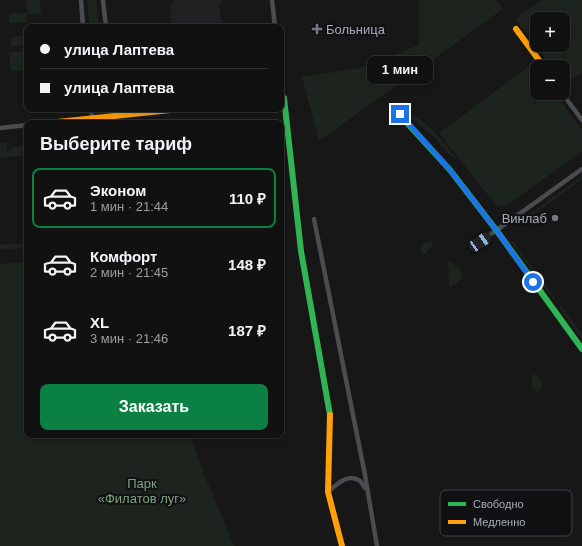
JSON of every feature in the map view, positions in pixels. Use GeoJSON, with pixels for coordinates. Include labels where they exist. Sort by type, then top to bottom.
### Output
{"type":"FeatureCollection","features":[{"type":"Feature","properties":{"kind":"street"},"geometry":{"type":"LineString","coordinates":[[81,0],[83,24]]}},
{"type":"Feature","properties":{"kind":"street"},"geometry":{"type":"LineString","coordinates":[[103,0],[106,24]]}},
{"type":"Feature","properties":{"kind":"street"},"geometry":{"type":"LineString","coordinates":[[272,0],[275,24]]}},
{"type":"Feature","properties":{"kind":"street"},"geometry":{"type":"LineString","coordinates":[[516,29],[539,60]]}},
{"type":"Feature","properties":{"kind":"street"},"geometry":{"type":"LineString","coordinates":[[284,98],[301,251],[330,416],[328,492],[342,546]]}},
{"type":"Feature","properties":{"kind":"street"},"geometry":{"type":"LineString","coordinates":[[567,100],[582,120]]}},
{"type":"Feature","properties":{"kind":"street"},"geometry":{"type":"LineString","coordinates":[[91,112],[92,118]]}},
{"type":"Feature","properties":{"kind":"street"},"geometry":{"type":"LineString","coordinates":[[74,120],[92,118],[115,112]]}},
{"type":"Feature","properties":{"kind":"street"},"geometry":{"type":"LineString","coordinates":[[400,114],[450,170],[497,231],[582,349]]}},
{"type":"Feature","properties":{"kind":"street"},"geometry":{"type":"LineString","coordinates":[[0,128],[24,125]]}},
{"type":"Feature","properties":{"kind":"street"},"geometry":{"type":"LineString","coordinates":[[480,242],[582,169]]}},
{"type":"Feature","properties":{"kind":"street"},"geometry":{"type":"LineString","coordinates":[[314,219],[367,490],[376,546]]}},
{"type":"Feature","properties":{"kind":"street"},"geometry":{"type":"LineString","coordinates":[[328,492],[345,479],[353,478],[360,481],[367,490]]}},
{"type":"Feature","properties":{"kind":"shaded area"},"geometry":{"type":"Polygon","coordinates":[[[174,0],[223,0],[219,5],[222,24],[171,24],[171,7],[174,0]]]}},
{"type":"Feature","properties":{"kind":"shaded area"},"geometry":{"type":"Polygon","coordinates":[[[24,244],[24,248],[0,250],[0,245],[24,244]]]}},
{"type":"Feature","properties":{"kind":"green space"},"geometry":{"type":"Polygon","coordinates":[[[26,0],[40,0],[41,13],[28,15],[26,0]]]}},
{"type":"Feature","properties":{"kind":"green space"},"geometry":{"type":"Polygon","coordinates":[[[87,0],[96,0],[99,24],[90,24],[87,0]]]}},
{"type":"Feature","properties":{"kind":"green space"},"geometry":{"type":"Polygon","coordinates":[[[419,0],[496,0],[503,9],[319,141],[302,77],[360,68],[419,45],[419,0]]]}},
{"type":"Feature","properties":{"kind":"green space"},"geometry":{"type":"Polygon","coordinates":[[[541,0],[582,0],[582,72],[570,80],[570,60],[547,60],[540,52],[570,52],[570,12],[530,12],[530,38],[515,19],[541,0]]]}},
{"type":"Feature","properties":{"kind":"green space"},"geometry":{"type":"Polygon","coordinates":[[[27,12],[27,22],[10,23],[9,14],[27,12]]]}},
{"type":"Feature","properties":{"kind":"green space"},"geometry":{"type":"Polygon","coordinates":[[[24,36],[24,45],[11,47],[10,38],[24,36]]]}},
{"type":"Feature","properties":{"kind":"green space"},"geometry":{"type":"Polygon","coordinates":[[[24,51],[24,70],[11,71],[9,52],[24,51]]]}},
{"type":"Feature","properties":{"kind":"green space"},"geometry":{"type":"Polygon","coordinates":[[[530,65],[530,100],[560,100],[582,130],[582,151],[505,207],[496,205],[439,133],[530,65]]]}},
{"type":"Feature","properties":{"kind":"green space"},"geometry":{"type":"Polygon","coordinates":[[[413,116],[432,130],[458,161],[413,119],[413,116]]]}},
{"type":"Feature","properties":{"kind":"green space"},"geometry":{"type":"Polygon","coordinates":[[[6,142],[7,151],[12,150],[12,147],[24,146],[24,155],[0,158],[0,143],[6,142]]]}},
{"type":"Feature","properties":{"kind":"green space"},"geometry":{"type":"Polygon","coordinates":[[[582,176],[582,179],[520,224],[517,223],[582,176]]]}},
{"type":"Feature","properties":{"kind":"green space"},"geometry":{"type":"Polygon","coordinates":[[[430,241],[433,244],[429,250],[425,254],[422,253],[420,247],[430,241]]]}},
{"type":"Feature","properties":{"kind":"green space"},"geometry":{"type":"Polygon","coordinates":[[[513,241],[555,299],[553,299],[511,242],[513,241]]]}},
{"type":"Feature","properties":{"kind":"green space"},"geometry":{"type":"Polygon","coordinates":[[[448,260],[457,267],[462,274],[462,278],[450,287],[449,286],[448,260]]]}},
{"type":"Feature","properties":{"kind":"green space","name":"Парк «Филатов луг»"},"geometry":{"type":"Polygon","coordinates":[[[24,262],[24,438],[191,438],[204,475],[234,546],[0,546],[0,264],[24,262]]]}},
{"type":"Feature","properties":{"kind":"green space"},"geometry":{"type":"Polygon","coordinates":[[[560,306],[582,334],[582,339],[560,309],[560,306]]]}},
{"type":"Feature","properties":{"kind":"green space"},"geometry":{"type":"Polygon","coordinates":[[[534,374],[541,380],[542,383],[542,388],[536,392],[531,383],[534,374]]]}},
{"type":"Feature","properties":{"kind":"traffic: fast"},"geometry":{"type":"LineString","coordinates":[[284,98],[301,251],[330,415]]}},
{"type":"Feature","properties":{"kind":"traffic: fast"},"geometry":{"type":"LineString","coordinates":[[399,114],[450,170],[497,231],[582,349]]}},
{"type":"Feature","properties":{"kind":"traffic: slow"},"geometry":{"type":"LineString","coordinates":[[516,29],[539,60]]}},
{"type":"Feature","properties":{"kind":"traffic: slow"},"geometry":{"type":"LineString","coordinates":[[76,120],[152,112]]}},
{"type":"Feature","properties":{"kind":"traffic: slow"},"geometry":{"type":"LineString","coordinates":[[330,415],[328,492],[342,546]]}},
{"type":"Feature","properties":{"kind":"place","name":"Больница"},"geometry":{"type":"Point","coordinates":[317,29]}},
{"type":"Feature","properties":{"kind":"place","name":"Винлаб"},"geometry":{"type":"Point","coordinates":[555,218]}},
{"type":"Feature","properties":{"kind":"route"},"geometry":{"type":"LineString","coordinates":[[400,114],[450,170],[497,231],[533,282]]}}]}
